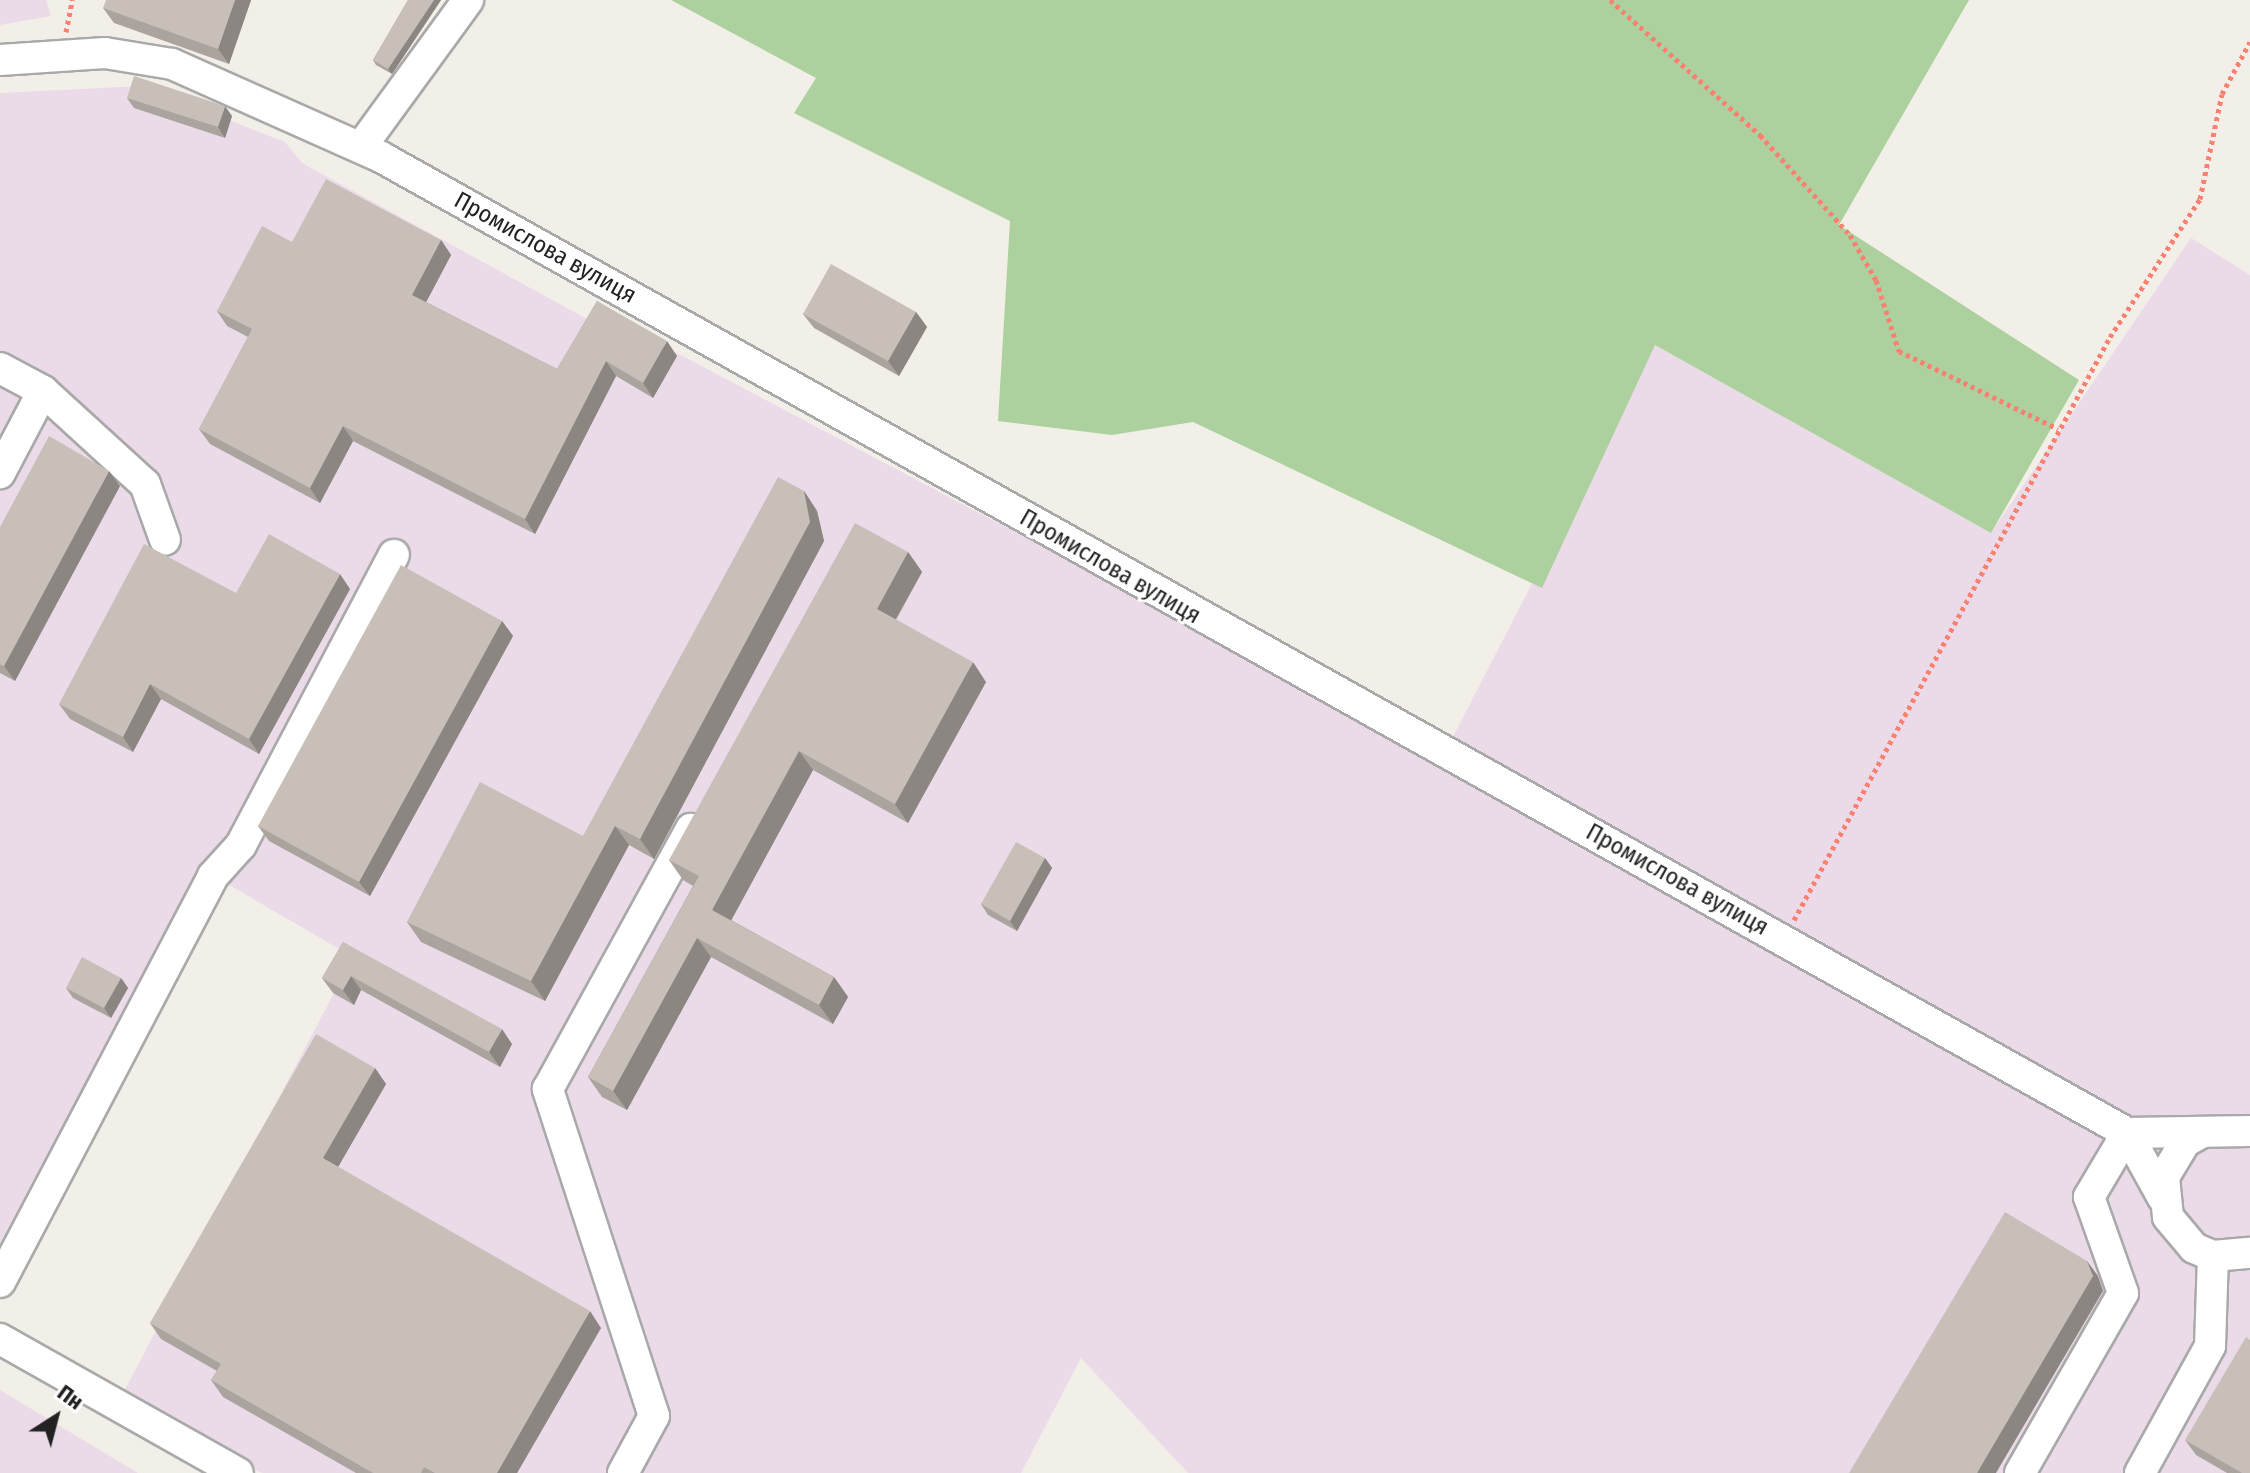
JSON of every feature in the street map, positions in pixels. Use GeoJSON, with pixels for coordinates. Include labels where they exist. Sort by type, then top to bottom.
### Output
{"type":"FeatureCollection","features":[{"type":"Feature","properties":{"kind":"street"},"geometry":{"type":"LineString","coordinates":[[361,147],[468,0]]}},
{"type":"Feature","properties":{"kind":"street","name":"Промислова вулиця"},"geometry":{"type":"LineString","coordinates":[[0,60],[105,53],[172,64],[361,147],[2127,1133]]}},
{"type":"Feature","properties":{"kind":"street"},"geometry":{"type":"LineString","coordinates":[[0,368],[43,391],[145,484],[165,540]]}},
{"type":"Feature","properties":{"kind":"street"},"geometry":{"type":"LineString","coordinates":[[0,473],[43,391]]}},
{"type":"Feature","properties":{"kind":"street"},"geometry":{"type":"LineString","coordinates":[[0,1282],[213,876],[241,845],[394,555]]}},
{"type":"Feature","properties":{"kind":"street"},"geometry":{"type":"LineString","coordinates":[[623,1473],[654,1416],[548,1089],[707,801]]}},
{"type":"Feature","properties":{"kind":"street"},"geometry":{"type":"LineString","coordinates":[[2127,1133],[2250,1131]]}},
{"type":"Feature","properties":{"kind":"street"},"geometry":{"type":"LineString","coordinates":[[2163,1198],[2172,1158],[2203,1132]]}},
{"type":"Feature","properties":{"kind":"street"},"geometry":{"type":"LineString","coordinates":[[2127,1133],[2163,1198],[2179,1235],[2213,1256],[2250,1253]]}},
{"type":"Feature","properties":{"kind":"street"},"geometry":{"type":"LineString","coordinates":[[2020,1473],[2123,1293],[2089,1197],[2127,1133]]}},
{"type":"Feature","properties":{"kind":"street"},"geometry":{"type":"LineString","coordinates":[[2140,1473],[2210,1346],[2213,1256]]}},
{"type":"Feature","properties":{"kind":"street"},"geometry":{"type":"LineString","coordinates":[[0,1339],[238,1473]]}},
{"type":"Feature","properties":{"kind":"path"},"geometry":{"type":"LineString","coordinates":[[62,0],[65,13]]}},
{"type":"Feature","properties":{"kind":"path"},"geometry":{"type":"LineString","coordinates":[[1610,0],[1760,135],[1850,235],[1876,280],[1899,351],[2058,429]]}},
{"type":"Feature","properties":{"kind":"path"},"geometry":{"type":"LineString","coordinates":[[1783,939],[2058,429],[2200,199],[2222,94],[2250,42]]}},
{"type":"Feature","properties":{"kind":"shaded area"},"geometry":{"type":"Polygon","coordinates":[[[0,0],[46,0],[51,16],[0,25],[0,0]]]}},
{"type":"Feature","properties":{"kind":"shaded area"},"geometry":{"type":"Polygon","coordinates":[[[141,86],[285,142],[302,163],[598,325],[607,316],[1442,758],[1655,345],[1991,533],[2191,238],[2250,275],[2250,1473],[1188,1473],[1081,1358],[1021,1473],[262,1473],[121,1397],[353,957],[200,868],[0,1243],[0,93],[141,86]]]}},
{"type":"Feature","properties":{"kind":"shaded area"},"geometry":{"type":"Polygon","coordinates":[[[0,1390],[138,1473],[0,1473],[0,1390]]]}},
{"type":"Feature","properties":{"kind":"green space"},"geometry":{"type":"Polygon","coordinates":[[[671,0],[1969,0],[1839,225],[2079,380],[1991,533],[1655,345],[1542,588],[1193,422],[1112,435],[998,421],[1010,221],[794,113],[816,78],[671,0]]]}},
{"type":"Feature","properties":{"kind":"building"},"geometry":{"type":"Polygon","coordinates":[[[106,0],[235,0],[218,49],[103,8],[106,0]]]}},
{"type":"Feature","properties":{"kind":"building"},"geometry":{"type":"Polygon","coordinates":[[[408,0],[434,0],[388,69],[373,60],[408,0]]]}},
{"type":"Feature","properties":{"kind":"building"},"geometry":{"type":"Polygon","coordinates":[[[134,76],[225,106],[218,127],[127,98],[134,76]]]}},
{"type":"Feature","properties":{"kind":"building"},"geometry":{"type":"Polygon","coordinates":[[[326,179],[441,240],[412,295],[557,369],[597,301],[667,341],[643,383],[606,361],[525,519],[343,426],[310,488],[199,429],[252,329],[217,311],[262,226],[292,242],[326,179]]]}},
{"type":"Feature","properties":{"kind":"building"},"geometry":{"type":"Polygon","coordinates":[[[831,264],[916,312],[888,361],[803,314],[831,264]]]}},
{"type":"Feature","properties":{"kind":"building"},"geometry":{"type":"Polygon","coordinates":[[[49,436],[109,471],[4,666],[0,664],[0,527],[49,436]]]}},
{"type":"Feature","properties":{"kind":"building"},"geometry":{"type":"Polygon","coordinates":[[[778,477],[804,491],[810,522],[640,839],[615,826],[531,981],[407,922],[480,782],[583,836],[778,477]]]}},
{"type":"Feature","properties":{"kind":"building"},"geometry":{"type":"Polygon","coordinates":[[[855,523],[908,552],[877,609],[973,662],[895,804],[799,751],[712,910],[834,977],[819,1005],[697,938],[613,1091],[588,1077],[699,876],[669,860],[855,523]]]}},
{"type":"Feature","properties":{"kind":"building"},"geometry":{"type":"Polygon","coordinates":[[[269,534],[340,574],[249,739],[150,684],[123,737],[59,704],[144,544],[236,593],[269,534]]]}},
{"type":"Feature","properties":{"kind":"building"},"geometry":{"type":"Polygon","coordinates":[[[401,565],[502,621],[359,882],[258,826],[401,565]]]}},
{"type":"Feature","properties":{"kind":"building"},"geometry":{"type":"Polygon","coordinates":[[[1016,842],[1045,858],[1010,921],[981,904],[1016,842]]]}},
{"type":"Feature","properties":{"kind":"building"},"geometry":{"type":"Polygon","coordinates":[[[343,942],[502,1029],[489,1052],[351,976],[343,990],[322,978],[343,942]]]}},
{"type":"Feature","properties":{"kind":"building"},"geometry":{"type":"Polygon","coordinates":[[[82,957],[121,978],[104,1008],[66,988],[82,957]]]}},
{"type":"Feature","properties":{"kind":"building"},"geometry":{"type":"Polygon","coordinates":[[[316,1034],[375,1068],[323,1158],[590,1311],[497,1473],[435,1473],[424,1467],[421,1473],[373,1473],[211,1380],[221,1364],[150,1323],[316,1034]]]}},
{"type":"Feature","properties":{"kind":"building"},"geometry":{"type":"Polygon","coordinates":[[[2005,1212],[2087,1261],[2093,1276],[1977,1473],[1849,1473],[2005,1212]]]}},
{"type":"Feature","properties":{"kind":"building"},"geometry":{"type":"Polygon","coordinates":[[[2246,1337],[2250,1340],[2250,1473],[2242,1473],[2185,1440],[2246,1337]]]}}]}
